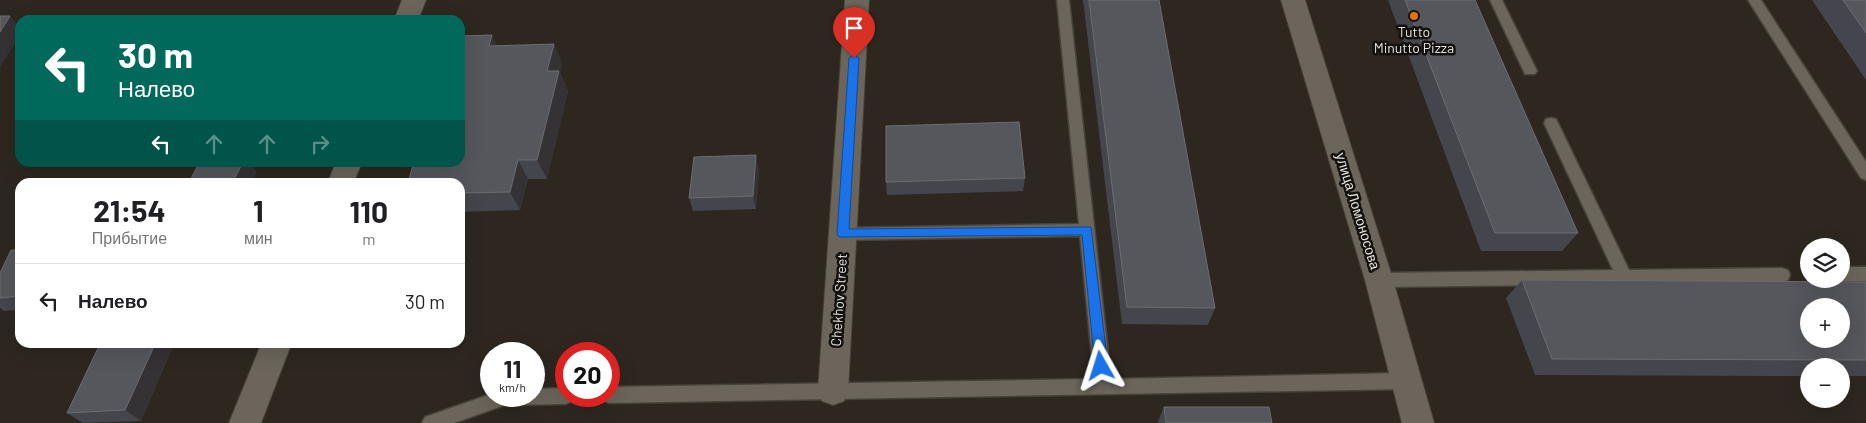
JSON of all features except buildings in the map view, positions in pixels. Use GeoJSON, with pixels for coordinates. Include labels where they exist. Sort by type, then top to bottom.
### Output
{"type":"FeatureCollection","features":[{"type":"Feature","properties":{"kind":"street"},"geometry":{"type":"LineString","coordinates":[[408,15],[414,0]]}},
{"type":"Feature","properties":{"kind":"street","name":"Chekhov Street"},"geometry":{"type":"LineString","coordinates":[[833,391],[857,0]]}},
{"type":"Feature","properties":{"kind":"street","name":"улица Ломоносова"},"geometry":{"type":"LineString","coordinates":[[1293,0],[1379,280],[1418,423]]}},
{"type":"Feature","properties":{"kind":"street"},"geometry":{"type":"LineString","coordinates":[[245,423],[275,348]]}},
{"type":"Feature","properties":{"kind":"lane"},"geometry":{"type":"LineString","coordinates":[[1063,0],[1103,386]]}},
{"type":"Feature","properties":{"kind":"lane"},"geometry":{"type":"LineString","coordinates":[[1496,0],[1530,72]]}},
{"type":"Feature","properties":{"kind":"lane"},"geometry":{"type":"LineString","coordinates":[[1754,0],[1866,174]]}},
{"type":"Feature","properties":{"kind":"lane"},"geometry":{"type":"LineString","coordinates":[[1551,123],[1624,277]]}},
{"type":"Feature","properties":{"kind":"lane"},"geometry":{"type":"LineString","coordinates":[[843,234],[1087,230]]}},
{"type":"Feature","properties":{"kind":"lane"},"geometry":{"type":"LineString","coordinates":[[1850,274],[1866,274]]}},
{"type":"Feature","properties":{"kind":"lane"},"geometry":{"type":"LineString","coordinates":[[1379,280],[1782,275]]}},
{"type":"Feature","properties":{"kind":"lane"},"geometry":{"type":"LineString","coordinates":[[620,395],[1406,380]]}},
{"type":"Feature","properties":{"kind":"lane"},"geometry":{"type":"LineString","coordinates":[[432,423],[506,397],[555,396]]}},
{"type":"Feature","properties":{"kind":"place","name":"Tutto Minutto Pizza"},"geometry":{"type":"Point","coordinates":[1414,16]}},
{"type":"Feature","properties":{"kind":"route"},"geometry":{"type":"LineString","coordinates":[[854,58],[843,234],[1087,230],[1101,366]]}}]}
